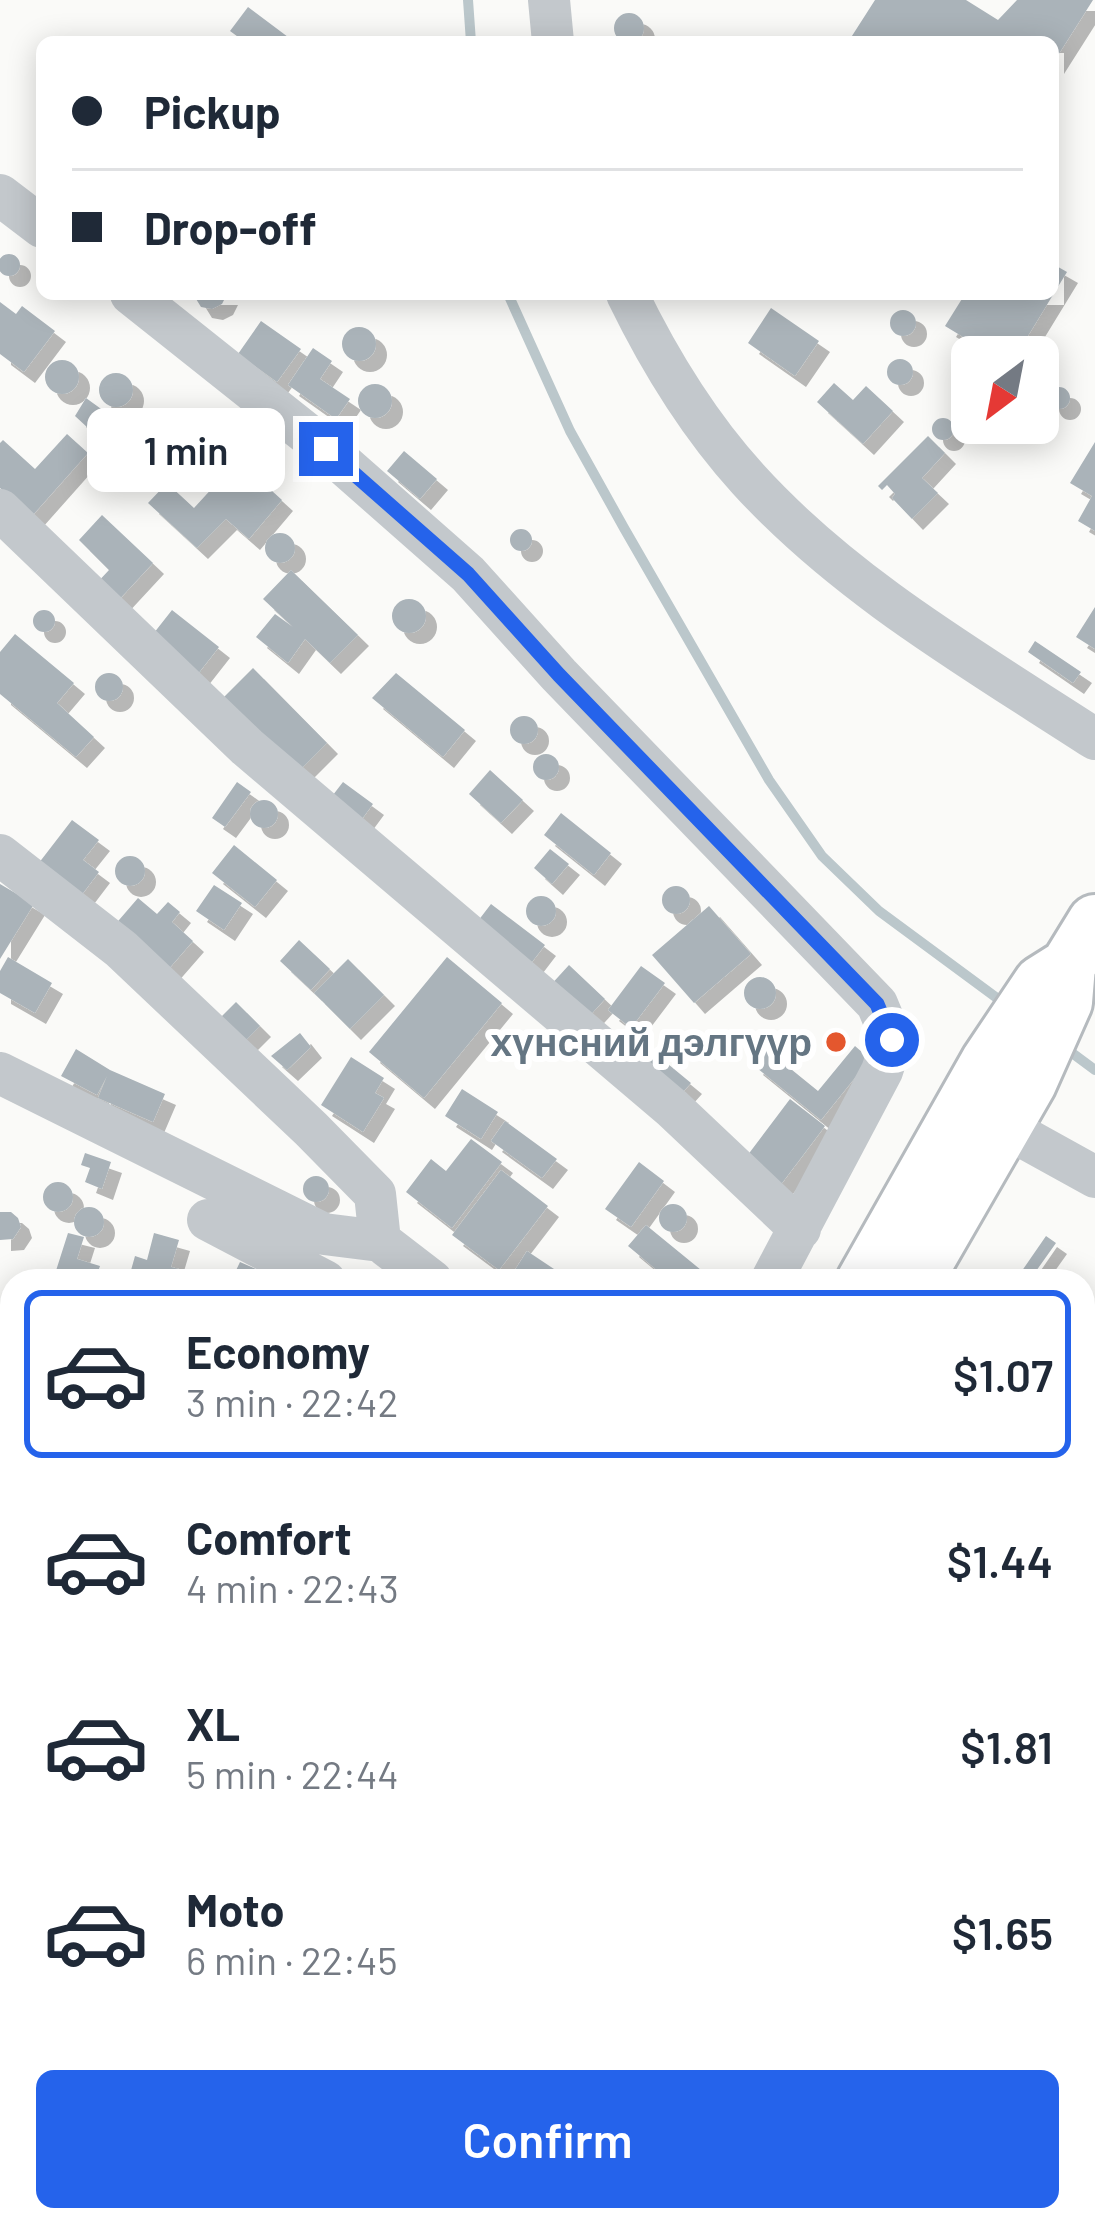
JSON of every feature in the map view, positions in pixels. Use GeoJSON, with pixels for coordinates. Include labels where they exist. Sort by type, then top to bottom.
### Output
{"type":"FeatureCollection","features":[{"type":"Feature","properties":{"kind":"main road"},"geometry":{"type":"LineString","coordinates":[[921,1269],[1075,959]]}},
{"type":"Feature","properties":{"kind":"main road"},"geometry":{"type":"LineString","coordinates":[[873,1269],[1007,1090]]}},
{"type":"Feature","properties":{"kind":"street"},"geometry":{"type":"LineString","coordinates":[[549,0],[552,36]]}},
{"type":"Feature","properties":{"kind":"street"},"geometry":{"type":"LineString","coordinates":[[0,195],[36,222]]}},
{"type":"Feature","properties":{"kind":"street"},"geometry":{"type":"LineString","coordinates":[[139,300],[326,449],[468,574],[559,675],[877,1004],[892,1040],[882,1071],[778,1269]]}},
{"type":"Feature","properties":{"kind":"street"},"geometry":{"type":"LineString","coordinates":[[629,300],[712,436],[773,505],[912,617],[1095,739]]}},
{"type":"Feature","properties":{"kind":"street"},"geometry":{"type":"LineString","coordinates":[[0,510],[247,747],[672,1108],[800,1229]]}},
{"type":"Feature","properties":{"kind":"street"},"geometry":{"type":"LineString","coordinates":[[0,855],[122,949],[311,1129],[375,1194],[380,1240]]}},
{"type":"Feature","properties":{"kind":"street"},"geometry":{"type":"LineString","coordinates":[[0,1073],[324,1234],[380,1240],[417,1269]]}},
{"type":"Feature","properties":{"kind":"street"},"geometry":{"type":"LineString","coordinates":[[1007,1090],[1095,1178]]}},
{"type":"Feature","properties":{"kind":"street"},"geometry":{"type":"LineString","coordinates":[[208,1220],[302,1269]]}},
{"type":"Feature","properties":{"kind":"building"},"geometry":{"type":"Polygon","coordinates":[[[875,0],[966,0],[998,20],[1017,0],[1093,0],[1059,54],[1059,36],[852,36],[875,0]]]}},
{"type":"Feature","properties":{"kind":"building"},"geometry":{"type":"Polygon","coordinates":[[[248,7],[287,36],[237,36],[230,31],[248,7]]]}},
{"type":"Feature","properties":{"kind":"building"},"geometry":{"type":"Polygon","coordinates":[[[629,13],[642,22],[640,36],[618,36],[614,28],[629,13]]]}},
{"type":"Feature","properties":{"kind":"building"},"geometry":{"type":"Polygon","coordinates":[[[1,257],[17,257],[17,273],[1,273],[1,257]]]}},
{"type":"Feature","properties":{"kind":"building"},"geometry":{"type":"Polygon","coordinates":[[[197,300],[224,300],[212,309],[201,307],[197,300]]]}},
{"type":"Feature","properties":{"kind":"building"},"geometry":{"type":"Polygon","coordinates":[[[961,300],[1050,300],[1028,336],[961,336],[945,326],[961,300]]]}},
{"type":"Feature","properties":{"kind":"building"},"geometry":{"type":"Polygon","coordinates":[[[0,302],[16,314],[22,306],[55,331],[24,372],[0,354],[0,302]]]}},
{"type":"Feature","properties":{"kind":"building"},"geometry":{"type":"Polygon","coordinates":[[[771,308],[819,341],[795,376],[748,343],[771,308]]]}},
{"type":"Feature","properties":{"kind":"building"},"geometry":{"type":"Polygon","coordinates":[[[903,310],[916,323],[903,336],[890,323],[903,310]]]}},
{"type":"Feature","properties":{"kind":"building"},"geometry":{"type":"Polygon","coordinates":[[[261,321],[301,349],[277,382],[238,354],[261,321]]]}},
{"type":"Feature","properties":{"kind":"building"},"geometry":{"type":"Polygon","coordinates":[[[359,327],[371,332],[376,344],[371,356],[359,361],[347,356],[342,344],[347,332],[359,327]]]}},
{"type":"Feature","properties":{"kind":"building"},"geometry":{"type":"Polygon","coordinates":[[[313,348],[332,361],[320,379],[350,399],[336,419],[288,385],[313,348]]]}},
{"type":"Feature","properties":{"kind":"building"},"geometry":{"type":"Polygon","coordinates":[[[900,359],[913,372],[900,385],[887,372],[900,359]]]}},
{"type":"Feature","properties":{"kind":"building"},"geometry":{"type":"Polygon","coordinates":[[[62,360],[74,365],[79,377],[74,389],[62,394],[50,389],[45,377],[50,365],[62,360]]]}},
{"type":"Feature","properties":{"kind":"building"},"geometry":{"type":"Polygon","coordinates":[[[116,373],[128,378],[133,390],[128,402],[116,407],[104,402],[99,390],[104,378],[116,373]]]}},
{"type":"Feature","properties":{"kind":"building"},"geometry":{"type":"Polygon","coordinates":[[[834,383],[853,400],[866,386],[893,411],[863,444],[817,402],[834,383]]]}},
{"type":"Feature","properties":{"kind":"building"},"geometry":{"type":"Polygon","coordinates":[[[375,384],[387,389],[392,401],[387,413],[375,418],[363,413],[358,401],[363,389],[375,384]]]}},
{"type":"Feature","properties":{"kind":"building"},"geometry":{"type":"Polygon","coordinates":[[[1059,387],[1067,390],[1067,406],[1059,409],[1059,387]]]}},
{"type":"Feature","properties":{"kind":"building"},"geometry":{"type":"Polygon","coordinates":[[[86,398],[115,419],[101,440],[75,416],[86,398]]]}},
{"type":"Feature","properties":{"kind":"building"},"geometry":{"type":"Polygon","coordinates":[[[943,418],[951,421],[951,437],[943,440],[932,429],[943,418]]]}},
{"type":"Feature","properties":{"kind":"building"},"geometry":{"type":"Polygon","coordinates":[[[67,434],[88,453],[32,516],[0,488],[0,443],[3,440],[35,469],[67,434]]]}},
{"type":"Feature","properties":{"kind":"building"},"geometry":{"type":"Polygon","coordinates":[[[928,436],[945,453],[922,478],[938,493],[912,519],[892,498],[895,494],[887,485],[882,490],[878,486],[928,436]]]}},
{"type":"Feature","properties":{"kind":"building"},"geometry":{"type":"Polygon","coordinates":[[[1095,442],[1095,531],[1078,521],[1092,496],[1070,483],[1095,442]]]}},
{"type":"Feature","properties":{"kind":"building"},"geometry":{"type":"Polygon","coordinates":[[[404,451],[437,479],[420,499],[387,471],[404,451]]]}},
{"type":"Feature","properties":{"kind":"building"},"geometry":{"type":"Polygon","coordinates":[[[238,460],[282,500],[249,539],[226,519],[197,548],[148,503],[167,483],[194,508],[238,460]]]}},
{"type":"Feature","properties":{"kind":"building"},"geometry":{"type":"Polygon","coordinates":[[[102,515],[153,563],[115,604],[95,585],[109,570],[79,540],[102,515]]]}},
{"type":"Feature","properties":{"kind":"building"},"geometry":{"type":"Polygon","coordinates":[[[521,529],[532,540],[521,551],[510,540],[521,529]]]}},
{"type":"Feature","properties":{"kind":"building"},"geometry":{"type":"Polygon","coordinates":[[[280,533],[291,537],[295,548],[291,559],[280,563],[269,559],[265,548],[269,537],[280,533]]]}},
{"type":"Feature","properties":{"kind":"building"},"geometry":{"type":"Polygon","coordinates":[[[291,570],[358,635],[330,663],[305,639],[288,663],[256,637],[275,614],[293,627],[263,599],[291,570]]]}},
{"type":"Feature","properties":{"kind":"building"},"geometry":{"type":"Polygon","coordinates":[[[409,599],[421,604],[426,616],[421,628],[409,633],[397,628],[392,616],[397,604],[409,599]]]}},
{"type":"Feature","properties":{"kind":"building"},"geometry":{"type":"Polygon","coordinates":[[[1095,607],[1095,649],[1076,637],[1095,607]]]}},
{"type":"Feature","properties":{"kind":"building"},"geometry":{"type":"Polygon","coordinates":[[[44,610],[55,621],[44,632],[33,621],[44,610]]]}},
{"type":"Feature","properties":{"kind":"building"},"geometry":{"type":"Polygon","coordinates":[[[172,610],[219,647],[197,675],[150,638],[172,610]]]}},
{"type":"Feature","properties":{"kind":"building"},"geometry":{"type":"Polygon","coordinates":[[[15,634],[74,683],[57,703],[94,737],[76,757],[0,694],[0,652],[15,634]]]}},
{"type":"Feature","properties":{"kind":"building"},"geometry":{"type":"Polygon","coordinates":[[[1035,641],[1081,672],[1073,683],[1028,652],[1035,641]]]}},
{"type":"Feature","properties":{"kind":"building"},"geometry":{"type":"Polygon","coordinates":[[[253,668],[327,743],[297,773],[223,698],[253,668]]]}},
{"type":"Feature","properties":{"kind":"building"},"geometry":{"type":"Polygon","coordinates":[[[109,673],[119,677],[123,687],[119,697],[109,701],[99,697],[95,687],[99,677],[109,673]]]}},
{"type":"Feature","properties":{"kind":"building"},"geometry":{"type":"Polygon","coordinates":[[[396,673],[465,730],[443,757],[372,698],[396,673]]]}},
{"type":"Feature","properties":{"kind":"building"},"geometry":{"type":"Polygon","coordinates":[[[524,716],[534,720],[538,730],[534,740],[524,744],[514,740],[510,730],[514,720],[524,716]]]}},
{"type":"Feature","properties":{"kind":"building"},"geometry":{"type":"Polygon","coordinates":[[[546,754],[559,767],[546,780],[533,767],[546,754]]]}},
{"type":"Feature","properties":{"kind":"building"},"geometry":{"type":"Polygon","coordinates":[[[490,770],[523,800],[501,823],[469,794],[490,770]]]}},
{"type":"Feature","properties":{"kind":"building"},"geometry":{"type":"Polygon","coordinates":[[[237,782],[251,792],[225,827],[212,818],[237,782]]]}},
{"type":"Feature","properties":{"kind":"building"},"geometry":{"type":"Polygon","coordinates":[[[343,782],[373,804],[356,827],[326,804],[343,782]]]}},
{"type":"Feature","properties":{"kind":"building"},"geometry":{"type":"Polygon","coordinates":[[[264,800],[274,804],[278,814],[274,824],[264,828],[254,824],[250,814],[254,804],[264,800]]]}},
{"type":"Feature","properties":{"kind":"building"},"geometry":{"type":"Polygon","coordinates":[[[561,813],[611,853],[594,875],[544,835],[561,813]]]}},
{"type":"Feature","properties":{"kind":"building"},"geometry":{"type":"Polygon","coordinates":[[[72,820],[99,840],[83,860],[99,872],[77,901],[35,868],[72,820]]]}},
{"type":"Feature","properties":{"kind":"building"},"geometry":{"type":"Polygon","coordinates":[[[234,845],[277,880],[255,907],[212,873],[234,845]]]}},
{"type":"Feature","properties":{"kind":"building"},"geometry":{"type":"Polygon","coordinates":[[[550,849],[569,864],[552,884],[534,868],[550,849]]]}},
{"type":"Feature","properties":{"kind":"building"},"geometry":{"type":"Polygon","coordinates":[[[130,856],[141,860],[145,871],[141,882],[130,886],[119,882],[115,871],[119,860],[130,856]]]}},
{"type":"Feature","properties":{"kind":"building"},"geometry":{"type":"Polygon","coordinates":[[[0,884],[34,904],[0,959],[0,884]]]}},
{"type":"Feature","properties":{"kind":"building"},"geometry":{"type":"Polygon","coordinates":[[[214,885],[242,903],[224,930],[196,911],[214,885]]]}},
{"type":"Feature","properties":{"kind":"building"},"geometry":{"type":"Polygon","coordinates":[[[676,886],[686,890],[690,900],[686,910],[676,914],[666,910],[662,900],[666,890],[676,886]]]}},
{"type":"Feature","properties":{"kind":"building"},"geometry":{"type":"Polygon","coordinates":[[[541,896],[552,900],[556,911],[552,922],[541,926],[530,922],[526,911],[530,900],[541,896]]]}},
{"type":"Feature","properties":{"kind":"building"},"geometry":{"type":"Polygon","coordinates":[[[138,898],[157,914],[168,902],[180,912],[172,922],[193,941],[166,972],[113,927],[138,898]]]}},
{"type":"Feature","properties":{"kind":"building"},"geometry":{"type":"Polygon","coordinates":[[[491,904],[545,945],[522,975],[468,934],[491,904]]]}},
{"type":"Feature","properties":{"kind":"building"},"geometry":{"type":"Polygon","coordinates":[[[709,906],[751,954],[694,1003],[652,955],[709,906]]]}},
{"type":"Feature","properties":{"kind":"building"},"geometry":{"type":"Polygon","coordinates":[[[299,940],[330,969],[311,990],[280,961],[299,940]]]}},
{"type":"Feature","properties":{"kind":"building"},"geometry":{"type":"Polygon","coordinates":[[[8,957],[52,983],[35,1013],[0,993],[0,971],[8,957]]]}},
{"type":"Feature","properties":{"kind":"building"},"geometry":{"type":"Polygon","coordinates":[[[447,957],[502,1003],[424,1098],[369,1052],[447,957]]]}},
{"type":"Feature","properties":{"kind":"building"},"geometry":{"type":"Polygon","coordinates":[[[348,959],[384,995],[350,1029],[314,993],[348,959]]]}},
{"type":"Feature","properties":{"kind":"building"},"geometry":{"type":"Polygon","coordinates":[[[569,965],[605,999],[584,1022],[548,988],[569,965]]]}},
{"type":"Feature","properties":{"kind":"building"},"geometry":{"type":"Polygon","coordinates":[[[641,966],[665,983],[631,1028],[608,1010],[641,966]]]}},
{"type":"Feature","properties":{"kind":"building"},"geometry":{"type":"Polygon","coordinates":[[[760,977],[772,981],[776,993],[772,1005],[760,1009],[748,1005],[744,993],[748,981],[760,977]]]}},
{"type":"Feature","properties":{"kind":"building"},"geometry":{"type":"Polygon","coordinates":[[[236,1002],[260,1026],[241,1045],[217,1021],[236,1002]]]}},
{"type":"Feature","properties":{"kind":"building"},"geometry":{"type":"Polygon","coordinates":[[[300,1033],[311,1047],[287,1070],[271,1056],[300,1033]]]}},
{"type":"Feature","properties":{"kind":"building"},"geometry":{"type":"Polygon","coordinates":[[[855,1046],[870,1059],[821,1120],[752,1064],[765,1048],[818,1091],[855,1046]]]}},
{"type":"Feature","properties":{"kind":"building"},"geometry":{"type":"Polygon","coordinates":[[[76,1049],[165,1094],[153,1122],[98,1098],[107,1076],[97,1095],[61,1076],[76,1049]]]}},
{"type":"Feature","properties":{"kind":"building"},"geometry":{"type":"Polygon","coordinates":[[[651,1050],[691,1083],[673,1103],[634,1070],[651,1050]]]}},
{"type":"Feature","properties":{"kind":"building"},"geometry":{"type":"Polygon","coordinates":[[[351,1057],[384,1078],[375,1093],[384,1098],[363,1132],[321,1105],[351,1057]]]}},
{"type":"Feature","properties":{"kind":"building"},"geometry":{"type":"Polygon","coordinates":[[[462,1089],[498,1112],[481,1139],[445,1116],[462,1089]]]}},
{"type":"Feature","properties":{"kind":"building"},"geometry":{"type":"Polygon","coordinates":[[[790,1099],[825,1126],[776,1191],[741,1164],[790,1099]]]}},
{"type":"Feature","properties":{"kind":"building"},"geometry":{"type":"Polygon","coordinates":[[[505,1121],[557,1159],[542,1178],[491,1141],[505,1121]]]}},
{"type":"Feature","properties":{"kind":"building"},"geometry":{"type":"Polygon","coordinates":[[[471,1139],[502,1162],[452,1228],[406,1192],[431,1159],[446,1171],[471,1139]]]}},
{"type":"Feature","properties":{"kind":"building"},"geometry":{"type":"Polygon","coordinates":[[[85,1153],[111,1162],[102,1189],[85,1182],[90,1168],[81,1165],[85,1153]]]}},
{"type":"Feature","properties":{"kind":"building"},"geometry":{"type":"Polygon","coordinates":[[[639,1162],[664,1181],[631,1227],[605,1209],[639,1162]]]}},
{"type":"Feature","properties":{"kind":"building"},"geometry":{"type":"Polygon","coordinates":[[[501,1170],[548,1206],[500,1269],[452,1235],[501,1170]]]}},
{"type":"Feature","properties":{"kind":"building"},"geometry":{"type":"Polygon","coordinates":[[[316,1176],[329,1189],[316,1202],[303,1189],[316,1176]]]}},
{"type":"Feature","properties":{"kind":"building"},"geometry":{"type":"Polygon","coordinates":[[[58,1182],[69,1186],[73,1197],[69,1208],[58,1212],[47,1208],[43,1197],[47,1186],[58,1182]]]}},
{"type":"Feature","properties":{"kind":"building"},"geometry":{"type":"Polygon","coordinates":[[[673,1204],[683,1208],[687,1218],[683,1228],[673,1232],[663,1228],[659,1218],[663,1208],[673,1204]]]}},
{"type":"Feature","properties":{"kind":"building"},"geometry":{"type":"Polygon","coordinates":[[[89,1207],[100,1211],[104,1222],[100,1233],[89,1237],[78,1233],[74,1222],[78,1211],[89,1207]]]}},
{"type":"Feature","properties":{"kind":"building"},"geometry":{"type":"Polygon","coordinates":[[[0,1212],[18,1218],[21,1227],[13,1239],[0,1240],[0,1212]]]}},
{"type":"Feature","properties":{"kind":"building"},"geometry":{"type":"Polygon","coordinates":[[[646,1225],[700,1269],[656,1269],[628,1246],[646,1225]]]}},
{"type":"Feature","properties":{"kind":"building"},"geometry":{"type":"Polygon","coordinates":[[[68,1233],[84,1237],[77,1259],[100,1266],[99,1269],[57,1269],[68,1233]]]}},
{"type":"Feature","properties":{"kind":"building"},"geometry":{"type":"Polygon","coordinates":[[[154,1233],[179,1240],[171,1267],[179,1269],[131,1269],[135,1256],[147,1260],[154,1233]]]}},
{"type":"Feature","properties":{"kind":"building"},"geometry":{"type":"Polygon","coordinates":[[[1046,1236],[1056,1243],[1038,1269],[1023,1269],[1046,1236]]]}},
{"type":"Feature","properties":{"kind":"building"},"geometry":{"type":"Polygon","coordinates":[[[527,1251],[554,1269],[516,1269],[527,1251]]]}},
{"type":"Feature","properties":{"kind":"waterway"},"geometry":{"type":"LineString","coordinates":[[468,0],[471,36]]}},
{"type":"Feature","properties":{"kind":"waterway"},"geometry":{"type":"LineString","coordinates":[[511,300],[570,431],[624,528],[769,780],[822,856],[879,911],[1005,1004]]}},
{"type":"Feature","properties":{"kind":"waterway"},"geometry":{"type":"LineString","coordinates":[[1064,1047],[1095,1070]]}},
{"type":"Feature","properties":{"kind":"place","name":"хүнсний дэлгүүр"},"geometry":{"type":"Point","coordinates":[836,1042]}},
{"type":"Feature","properties":{"kind":"route"},"geometry":{"type":"LineString","coordinates":[[326,449],[468,574],[559,675],[877,1004],[892,1040]]}}]}
